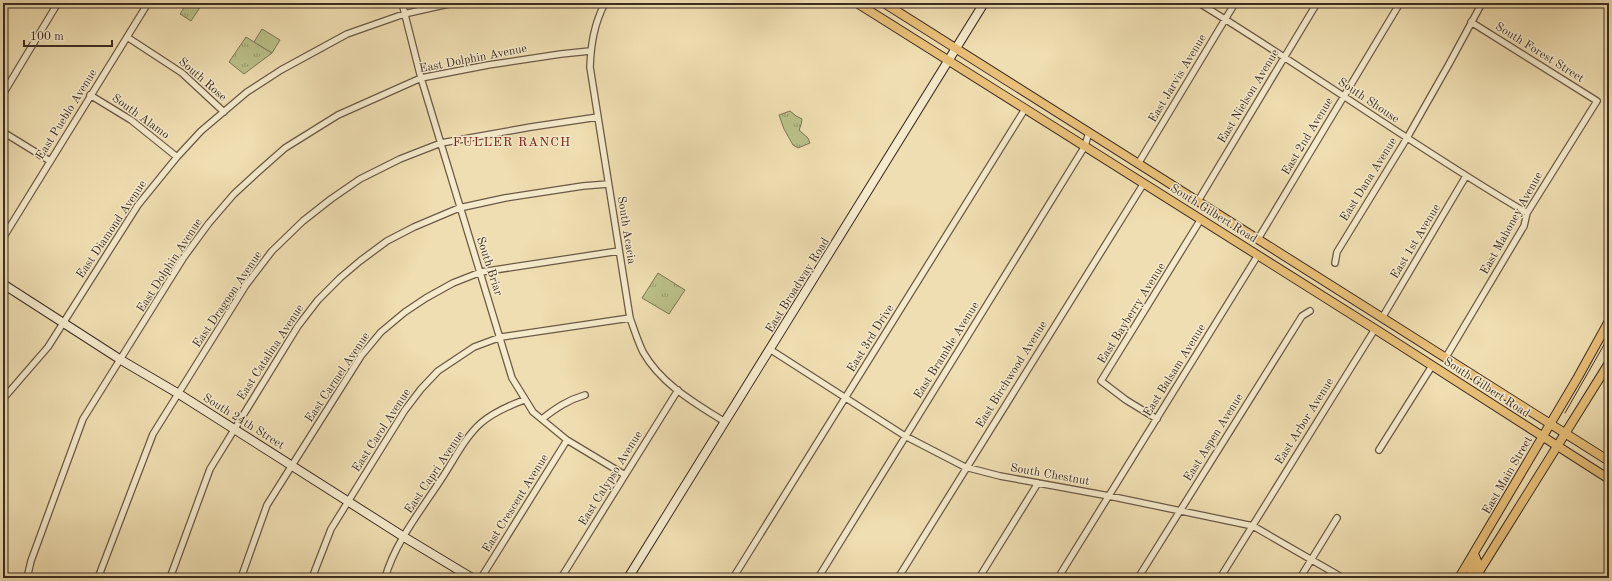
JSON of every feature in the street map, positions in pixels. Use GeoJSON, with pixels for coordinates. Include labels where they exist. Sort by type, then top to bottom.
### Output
{"type":"FeatureCollection","features":[{"type":"Feature","properties":{"kind":"main road","name":"South Gilbert Road"},"geometry":{"type":"LineString","coordinates":[[857,3],[1375,329],[1609,479]]}},
{"type":"Feature","properties":{"kind":"main road","name":"South Gilbert Road"},"geometry":{"type":"LineString","coordinates":[[884,3],[1609,461]]}},
{"type":"Feature","properties":{"kind":"main road","name":"East Broadway Road"},"geometry":{"type":"LineString","coordinates":[[628,578],[771,350],[984,3]]}},
{"type":"Feature","properties":{"kind":"main road","name":"South 24th Street"},"geometry":{"type":"LineString","coordinates":[[3,284],[121,360],[179,394],[404,537],[472,578]]}},
{"type":"Feature","properties":{"kind":"main road","name":"East Main Street"},"geometry":{"type":"LineString","coordinates":[[1459,578],[1543,437],[1609,321]]}},
{"type":"Feature","properties":{"kind":"main road"},"geometry":{"type":"LineString","coordinates":[[1475,578],[1609,363]]}},
{"type":"Feature","properties":{"kind":"main road"},"geometry":{"type":"LineString","coordinates":[[1469,578],[1476,565],[1477,558],[1474,554]]}},
{"type":"Feature","properties":{"kind":"street"},"geometry":{"type":"LineString","coordinates":[[3,94],[56,6],[54,3]]}},
{"type":"Feature","properties":{"kind":"street","name":"East Pueblo Avenue"},"geometry":{"type":"LineString","coordinates":[[3,238],[148,3]]}},
{"type":"Feature","properties":{"kind":"street","name":"South Briar"},"geometry":{"type":"LineString","coordinates":[[402,3],[421,78],[501,337],[512,378],[524,400],[533,412],[542,420],[567,440],[625,475]]}},
{"type":"Feature","properties":{"kind":"street","name":"East Diamond Avenue"},"geometry":{"type":"LineString","coordinates":[[3,399],[48,347],[138,205],[177,157],[201,131],[260,83],[314,51],[347,34],[404,14],[453,3]]}},
{"type":"Feature","properties":{"kind":"street","name":"South Acacia"},"geometry":{"type":"LineString","coordinates":[[605,3],[596,24],[590,51],[590,67],[630,318],[640,345],[647,358],[666,381],[725,422]]}},
{"type":"Feature","properties":{"kind":"street","name":"South Shouse"},"geometry":{"type":"LineString","coordinates":[[1199,3],[1466,176],[1527,213]]}},
{"type":"Feature","properties":{"kind":"street","name":"East Jarvis Avenue"},"geometry":{"type":"LineString","coordinates":[[1138,164],[1235,3]]}},
{"type":"Feature","properties":{"kind":"street","name":"East Nielson Avenue"},"geometry":{"type":"LineString","coordinates":[[1198,201],[1316,3]]}},
{"type":"Feature","properties":{"kind":"street","name":"East 2nd Avenue"},"geometry":{"type":"LineString","coordinates":[[1258,239],[1400,3]]}},
{"type":"Feature","properties":{"kind":"street","name":"East Dana Avenue"},"geometry":{"type":"LineString","coordinates":[[1335,264],[1336,252],[1407,138],[1482,3]]}},
{"type":"Feature","properties":{"kind":"street","name":"South Forest Street"},"geometry":{"type":"LineString","coordinates":[[1471,22],[1597,101]]}},
{"type":"Feature","properties":{"kind":"street","name":"South Rose"},"geometry":{"type":"LineString","coordinates":[[127,37],[182,73],[224,112]]}},
{"type":"Feature","properties":{"kind":"street","name":"East Dolphin Avenue"},"geometry":{"type":"LineString","coordinates":[[27,578],[31,561],[83,419],[184,257],[209,224],[244,185],[285,148],[338,114],[421,78],[488,65],[590,51]]}},
{"type":"Feature","properties":{"kind":"street","name":"South Alamo"},"geometry":{"type":"LineString","coordinates":[[90,95],[131,120],[177,157]]}},
{"type":"Feature","properties":{"kind":"street","name":"East Mahoney Avenue"},"geometry":{"type":"LineString","coordinates":[[1446,357],[1524,226],[1527,213],[1597,101]]}},
{"type":"Feature","properties":{"kind":"street","name":"East 3rd Drive"},"geometry":{"type":"LineString","coordinates":[[733,578],[1025,109]]}},
{"type":"Feature","properties":{"kind":"street","name":"East Dragoon Avenue"},"geometry":{"type":"LineString","coordinates":[[98,578],[153,434],[246,285],[272,251],[303,221],[360,179],[400,159],[441,143],[598,117]]}},
{"type":"Feature","properties":{"kind":"street"},"geometry":{"type":"LineString","coordinates":[[3,132],[50,161]]}},
{"type":"Feature","properties":{"kind":"street","name":"East Bramble Avenue"},"geometry":{"type":"LineString","coordinates":[[818,578],[1085,146],[1089,132]]}},
{"type":"Feature","properties":{"kind":"street","name":"East 1st Avenue"},"geometry":{"type":"LineString","coordinates":[[1382,318],[1466,176]]}},
{"type":"Feature","properties":{"kind":"street","name":"East Birchwood Avenue"},"geometry":{"type":"LineString","coordinates":[[898,578],[965,467],[1144,183]]}},
{"type":"Feature","properties":{"kind":"street","name":"East Catalina Avenue"},"geometry":{"type":"LineString","coordinates":[[170,578],[210,469],[298,326],[318,300],[340,278],[387,241],[414,227],[460,208],[505,198],[583,186],[608,184]]}},
{"type":"Feature","properties":{"kind":"street","name":"East Bayberry Avenue"},"geometry":{"type":"LineString","coordinates":[[1157,419],[1126,400],[1102,381],[1201,219]]}},
{"type":"Feature","properties":{"kind":"street","name":"East Carmel Avenue"},"geometry":{"type":"LineString","coordinates":[[240,578],[267,506],[361,356],[381,332],[405,312],[426,298],[453,283],[481,272],[619,251]]}},
{"type":"Feature","properties":{"kind":"street","name":"East Balsam Avenue"},"geometry":{"type":"LineString","coordinates":[[1060,578],[1061,573],[1258,255]]}},
{"type":"Feature","properties":{"kind":"street","name":"East Aspen Avenue"},"geometry":{"type":"LineString","coordinates":[[1138,578],[1302,316],[1310,310]]}},
{"type":"Feature","properties":{"kind":"street","name":"East Carol Avenue"},"geometry":{"type":"LineString","coordinates":[[312,578],[331,529],[348,501],[405,410],[421,389],[438,371],[474,347],[501,337],[630,318]]}},
{"type":"Feature","properties":{"kind":"street","name":"East Arbor Avenue"},"geometry":{"type":"LineString","coordinates":[[1220,578],[1375,329]]}},
{"type":"Feature","properties":{"kind":"street","name":"South Chestnut"},"geometry":{"type":"LineString","coordinates":[[771,350],[905,436],[965,467],[1000,476],[1109,496],[1253,526],[1343,578]]}},
{"type":"Feature","properties":{"kind":"street"},"geometry":{"type":"LineString","coordinates":[[1379,450],[1432,366]]}},
{"type":"Feature","properties":{"kind":"street","name":"East Calypso Avenue"},"geometry":{"type":"LineString","coordinates":[[561,578],[678,390]]}},
{"type":"Feature","properties":{"kind":"street"},"geometry":{"type":"LineString","coordinates":[[542,420],[569,400],[585,395]]}},
{"type":"Feature","properties":{"kind":"street","name":"East Capri Avenue"},"geometry":{"type":"LineString","coordinates":[[385,578],[389,563],[404,537],[466,441],[480,424],[498,410],[524,400]]}},
{"type":"Feature","properties":{"kind":"street","name":"East Crescent Avenue"},"geometry":{"type":"LineString","coordinates":[[481,578],[567,440]]}},
{"type":"Feature","properties":{"kind":"street"},"geometry":{"type":"LineString","coordinates":[[979,578],[1038,483]]}},
{"type":"Feature","properties":{"kind":"street"},"geometry":{"type":"LineString","coordinates":[[1300,578],[1337,518]]}},
{"type":"Feature","properties":{"kind":"green space"},"geometry":{"type":"Polygon","coordinates":[[[187,3],[203,3],[191,21],[180,14],[187,3]]]}},
{"type":"Feature","properties":{"kind":"green space"},"geometry":{"type":"Polygon","coordinates":[[[262,29],[280,40],[272,53],[254,42],[262,29]]]}},
{"type":"Feature","properties":{"kind":"green space"},"geometry":{"type":"Polygon","coordinates":[[[246,37],[272,53],[244,74],[229,62],[246,37]]]}},
{"type":"Feature","properties":{"kind":"green space"},"geometry":{"type":"Polygon","coordinates":[[[790,111],[802,119],[799,130],[808,138],[810,143],[798,148],[793,145],[784,129],[779,115],[790,111]]]}},
{"type":"Feature","properties":{"kind":"green space"},"geometry":{"type":"Polygon","coordinates":[[[658,273],[685,290],[669,314],[642,298],[658,273]]]}},
{"type":"Feature","properties":{"kind":"tram line"},"geometry":{"type":"LineString","coordinates":[[1565,413],[1609,336]]}},
{"type":"Feature","properties":{"kind":"district","name":"FULLER RANCH"},"geometry":{"type":"Point","coordinates":[512,141]}}]}
